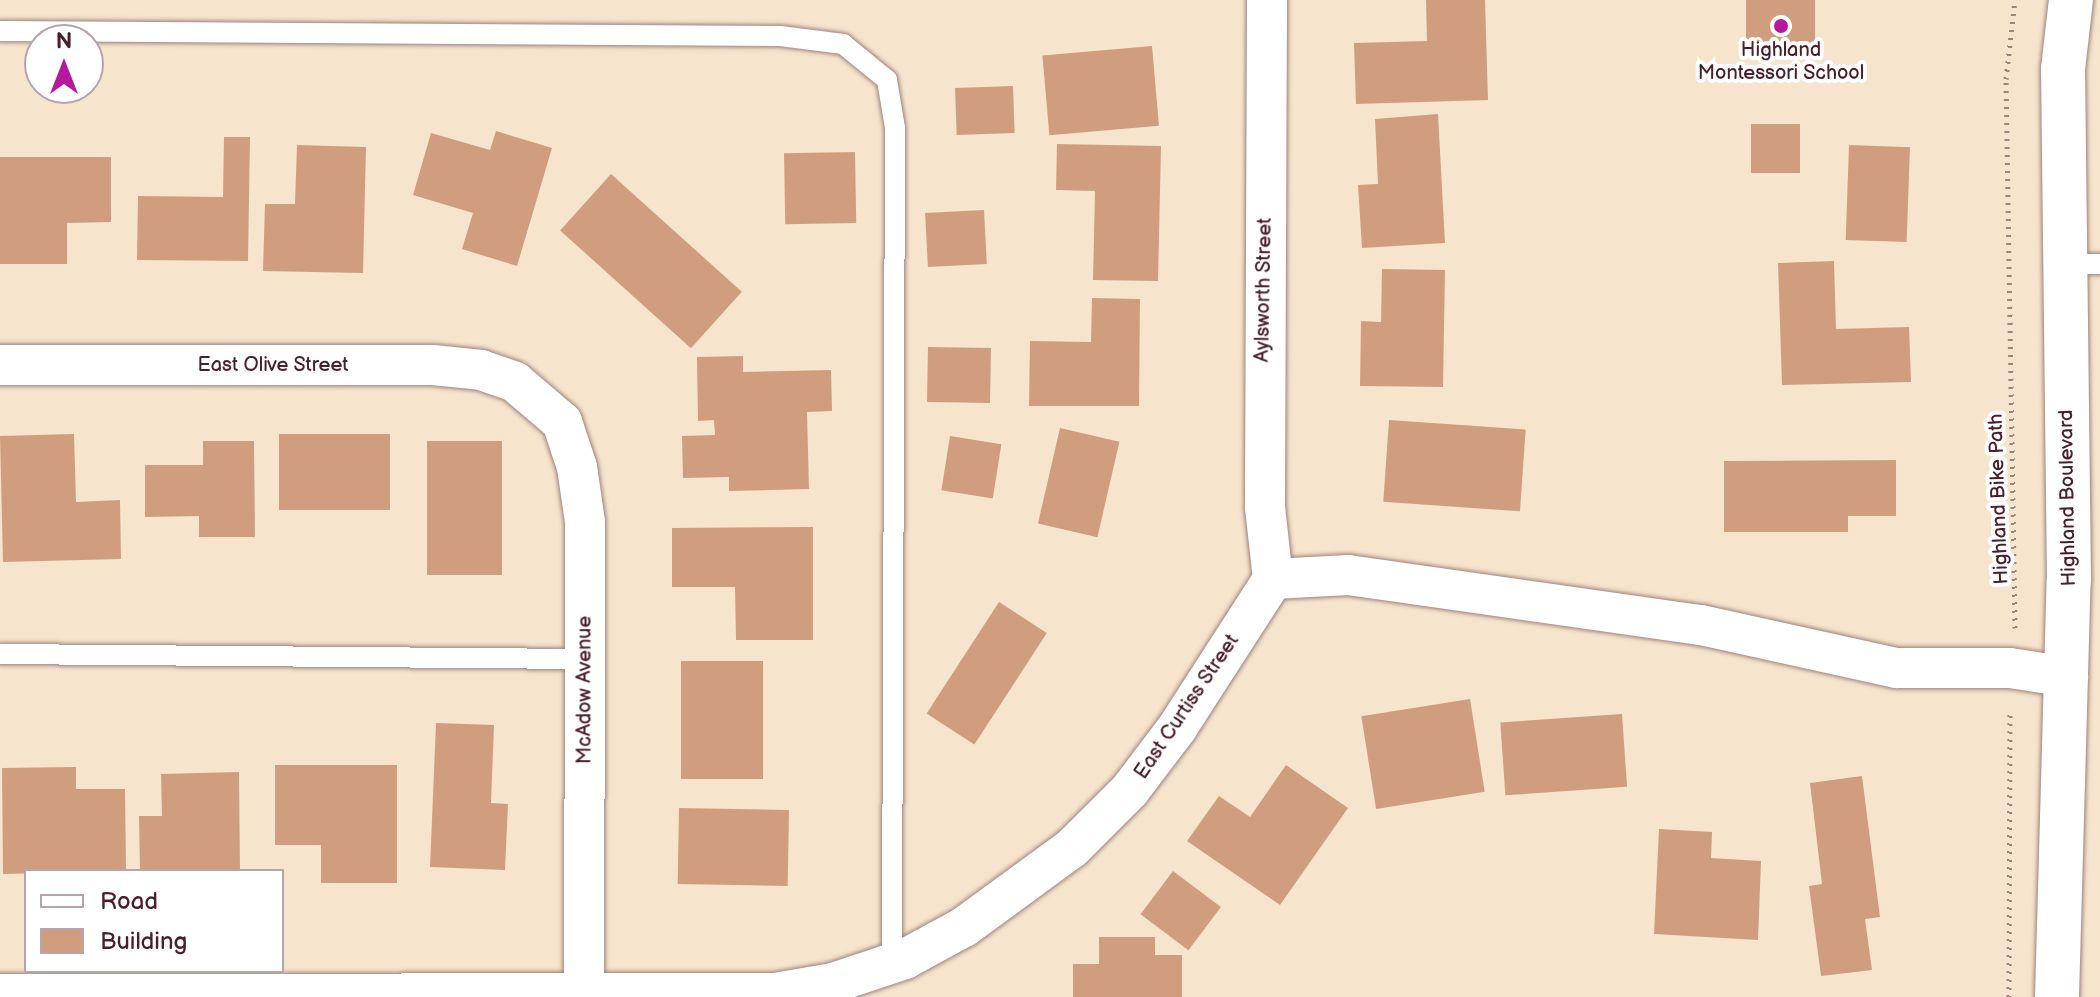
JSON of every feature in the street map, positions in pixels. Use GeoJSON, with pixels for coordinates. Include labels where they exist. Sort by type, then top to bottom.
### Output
{"type":"FeatureCollection","features":[{"type":"Feature","properties":{"kind":"main road","name":"Highland Boulevard"},"geometry":{"type":"LineString","coordinates":[[2057,997],[2083,264],[2063,69],[2071,0]]}},
{"type":"Feature","properties":{"kind":"street","name":"Aylsworth Street"},"geometry":{"type":"LineString","coordinates":[[1267,0],[1264,460],[1273,579]]}},
{"type":"Feature","properties":{"kind":"street","name":"East Olive Street"},"geometry":{"type":"LineString","coordinates":[[0,365],[433,365],[481,370],[515,382],[537,401]]}},
{"type":"Feature","properties":{"kind":"street","name":"McAdow Avenue"},"geometry":{"type":"LineString","coordinates":[[537,401],[562,422],[577,467],[585,522],[584,993]]}},
{"type":"Feature","properties":{"kind":"street"},"geometry":{"type":"LineString","coordinates":[[1273,579],[1348,575],[1701,625],[1897,668],[2010,668],[2068,677]]}},
{"type":"Feature","properties":{"kind":"street","name":"East Curtiss Street"},"geometry":{"type":"LineString","coordinates":[[0,994],[775,993],[833,983],[892,964],[964,927],[1072,848],[1121,800],[1177,728],[1273,579]]}},
{"type":"Feature","properties":{"kind":"lane"},"geometry":{"type":"LineString","coordinates":[[0,31],[780,36],[843,44],[887,80],[895,128],[892,964]]}},
{"type":"Feature","properties":{"kind":"lane"},"geometry":{"type":"LineString","coordinates":[[0,654],[585,659]]}},
{"type":"Feature","properties":{"kind":"path","name":"Highland Bike Path"},"geometry":{"type":"LineString","coordinates":[[2009,997],[2010,668],[2018,596],[2006,79],[2015,0]]}},
{"type":"Feature","properties":{"kind":"building"},"geometry":{"type":"Polygon","coordinates":[[[1426,0],[1485,0],[1488,100],[1356,104],[1354,43],[1427,41],[1426,0]]]}},
{"type":"Feature","properties":{"kind":"building","name":"Highland Montessori School"},"geometry":{"type":"Polygon","coordinates":[[[1746,0],[1815,0],[1815,52],[1746,52],[1746,0]]]}},
{"type":"Feature","properties":{"kind":"building"},"geometry":{"type":"Polygon","coordinates":[[[1152,46],[1159,126],[1049,135],[1042,56],[1152,46]]]}},
{"type":"Feature","properties":{"kind":"building"},"geometry":{"type":"Polygon","coordinates":[[[1013,86],[1015,133],[957,135],[955,88],[1013,86]]]}},
{"type":"Feature","properties":{"kind":"building"},"geometry":{"type":"Polygon","coordinates":[[[1438,114],[1445,243],[1362,248],[1358,185],[1378,184],[1375,119],[1438,114]]]}},
{"type":"Feature","properties":{"kind":"building"},"geometry":{"type":"Polygon","coordinates":[[[1751,124],[1800,124],[1800,173],[1751,173],[1751,124]]]}},
{"type":"Feature","properties":{"kind":"building"},"geometry":{"type":"Polygon","coordinates":[[[496,131],[552,148],[517,266],[462,249],[473,213],[413,195],[431,133],[490,150],[496,131]]]}},
{"type":"Feature","properties":{"kind":"building"},"geometry":{"type":"Polygon","coordinates":[[[224,137],[250,137],[248,261],[137,260],[138,196],[223,197],[224,137]]]}},
{"type":"Feature","properties":{"kind":"building"},"geometry":{"type":"Polygon","coordinates":[[[1057,144],[1161,146],[1158,281],[1093,280],[1095,191],[1056,190],[1057,144]]]}},
{"type":"Feature","properties":{"kind":"building"},"geometry":{"type":"Polygon","coordinates":[[[297,145],[366,147],[363,273],[263,271],[265,204],[295,204],[297,145]]]}},
{"type":"Feature","properties":{"kind":"building"},"geometry":{"type":"Polygon","coordinates":[[[1849,145],[1910,147],[1907,242],[1846,240],[1849,145]]]}},
{"type":"Feature","properties":{"kind":"building"},"geometry":{"type":"Polygon","coordinates":[[[855,152],[856,223],[785,224],[784,153],[855,152]]]}},
{"type":"Feature","properties":{"kind":"building"},"geometry":{"type":"Polygon","coordinates":[[[0,157],[111,157],[111,222],[67,223],[67,264],[0,264],[0,157]]]}},
{"type":"Feature","properties":{"kind":"building"},"geometry":{"type":"Polygon","coordinates":[[[611,174],[742,292],[691,348],[560,230],[611,174]]]}},
{"type":"Feature","properties":{"kind":"building"},"geometry":{"type":"Polygon","coordinates":[[[984,210],[987,264],[928,267],[925,213],[984,210]]]}},
{"type":"Feature","properties":{"kind":"building"},"geometry":{"type":"Polygon","coordinates":[[[1834,261],[1836,329],[1909,327],[1911,382],[1782,385],[1778,263],[1834,261]]]}},
{"type":"Feature","properties":{"kind":"building"},"geometry":{"type":"Polygon","coordinates":[[[1382,269],[1445,270],[1443,387],[1360,386],[1361,321],[1381,322],[1382,269]]]}},
{"type":"Feature","properties":{"kind":"building"},"geometry":{"type":"Polygon","coordinates":[[[1092,298],[1140,299],[1139,406],[1029,406],[1030,341],[1091,342],[1092,298]]]}},
{"type":"Feature","properties":{"kind":"building"},"geometry":{"type":"Polygon","coordinates":[[[928,347],[991,348],[990,403],[927,402],[928,347]]]}},
{"type":"Feature","properties":{"kind":"building"},"geometry":{"type":"Polygon","coordinates":[[[743,356],[743,372],[831,370],[832,411],[807,412],[809,489],[729,491],[729,477],[683,478],[682,436],[715,435],[714,420],[698,421],[697,357],[743,356]]]}},
{"type":"Feature","properties":{"kind":"building"},"geometry":{"type":"Polygon","coordinates":[[[1389,420],[1526,430],[1520,511],[1383,502],[1389,420]]]}},
{"type":"Feature","properties":{"kind":"building"},"geometry":{"type":"Polygon","coordinates":[[[1060,428],[1119,442],[1097,537],[1038,523],[1060,428]]]}},
{"type":"Feature","properties":{"kind":"building"},"geometry":{"type":"Polygon","coordinates":[[[74,434],[76,502],[120,500],[121,559],[3,562],[0,436],[74,434]]]}},
{"type":"Feature","properties":{"kind":"building"},"geometry":{"type":"Polygon","coordinates":[[[279,434],[390,434],[390,510],[279,510],[279,434]]]}},
{"type":"Feature","properties":{"kind":"building"},"geometry":{"type":"Polygon","coordinates":[[[950,436],[1001,444],[993,498],[941,490],[950,436]]]}},
{"type":"Feature","properties":{"kind":"building"},"geometry":{"type":"Polygon","coordinates":[[[203,441],[254,441],[255,537],[199,537],[199,516],[145,517],[145,465],[203,465],[203,441]]]}},
{"type":"Feature","properties":{"kind":"building"},"geometry":{"type":"Polygon","coordinates":[[[427,441],[502,441],[502,575],[427,575],[427,441]]]}},
{"type":"Feature","properties":{"kind":"building"},"geometry":{"type":"Polygon","coordinates":[[[1896,460],[1896,516],[1848,516],[1848,532],[1724,532],[1724,461],[1896,460]]]}},
{"type":"Feature","properties":{"kind":"building"},"geometry":{"type":"Polygon","coordinates":[[[813,527],[813,640],[736,640],[735,587],[672,587],[672,528],[813,527]]]}},
{"type":"Feature","properties":{"kind":"building"},"geometry":{"type":"Polygon","coordinates":[[[999,602],[1047,633],[974,745],[927,714],[999,602]]]}},
{"type":"Feature","properties":{"kind":"building"},"geometry":{"type":"Polygon","coordinates":[[[681,661],[763,661],[763,779],[681,779],[681,661]]]}},
{"type":"Feature","properties":{"kind":"building"},"geometry":{"type":"Polygon","coordinates":[[[1470,699],[1485,792],[1376,809],[1361,716],[1470,699]]]}},
{"type":"Feature","properties":{"kind":"building"},"geometry":{"type":"Polygon","coordinates":[[[1622,714],[1627,787],[1505,795],[1500,723],[1622,714]]]}},
{"type":"Feature","properties":{"kind":"building"},"geometry":{"type":"Polygon","coordinates":[[[436,723],[494,725],[491,803],[508,804],[505,870],[430,867],[436,723]]]}},
{"type":"Feature","properties":{"kind":"building"},"geometry":{"type":"Polygon","coordinates":[[[275,765],[397,765],[397,883],[321,883],[321,845],[275,845],[275,765]]]}},
{"type":"Feature","properties":{"kind":"building"},"geometry":{"type":"Polygon","coordinates":[[[1286,765],[1348,808],[1280,905],[1187,841],[1219,796],[1250,817],[1286,765]]]}},
{"type":"Feature","properties":{"kind":"building"},"geometry":{"type":"Polygon","coordinates":[[[76,767],[76,789],[125,789],[126,869],[24,869],[24,873],[3,874],[2,768],[76,767]]]}},
{"type":"Feature","properties":{"kind":"building"},"geometry":{"type":"Polygon","coordinates":[[[239,772],[240,869],[140,869],[139,816],[162,816],[161,774],[239,772]]]}},
{"type":"Feature","properties":{"kind":"building"},"geometry":{"type":"Polygon","coordinates":[[[1862,776],[1880,917],[1865,919],[1872,970],[1821,976],[1809,886],[1822,884],[1810,783],[1862,776]]]}},
{"type":"Feature","properties":{"kind":"building"},"geometry":{"type":"Polygon","coordinates":[[[679,808],[789,810],[788,886],[678,884],[679,808]]]}},
{"type":"Feature","properties":{"kind":"building"},"geometry":{"type":"Polygon","coordinates":[[[1659,829],[1712,832],[1711,858],[1761,861],[1758,940],[1654,934],[1659,829]]]}},
{"type":"Feature","properties":{"kind":"building"},"geometry":{"type":"Polygon","coordinates":[[[1173,871],[1221,907],[1188,950],[1141,914],[1173,871]]]}},
{"type":"Feature","properties":{"kind":"building"},"geometry":{"type":"Polygon","coordinates":[[[1099,937],[1155,937],[1155,955],[1182,955],[1182,997],[1073,997],[1073,964],[1099,964],[1099,937]]]}},
{"type":"Feature","properties":{"kind":"place","name":"Highland Montessori School"},"geometry":{"type":"Point","coordinates":[1781,26]}}]}
